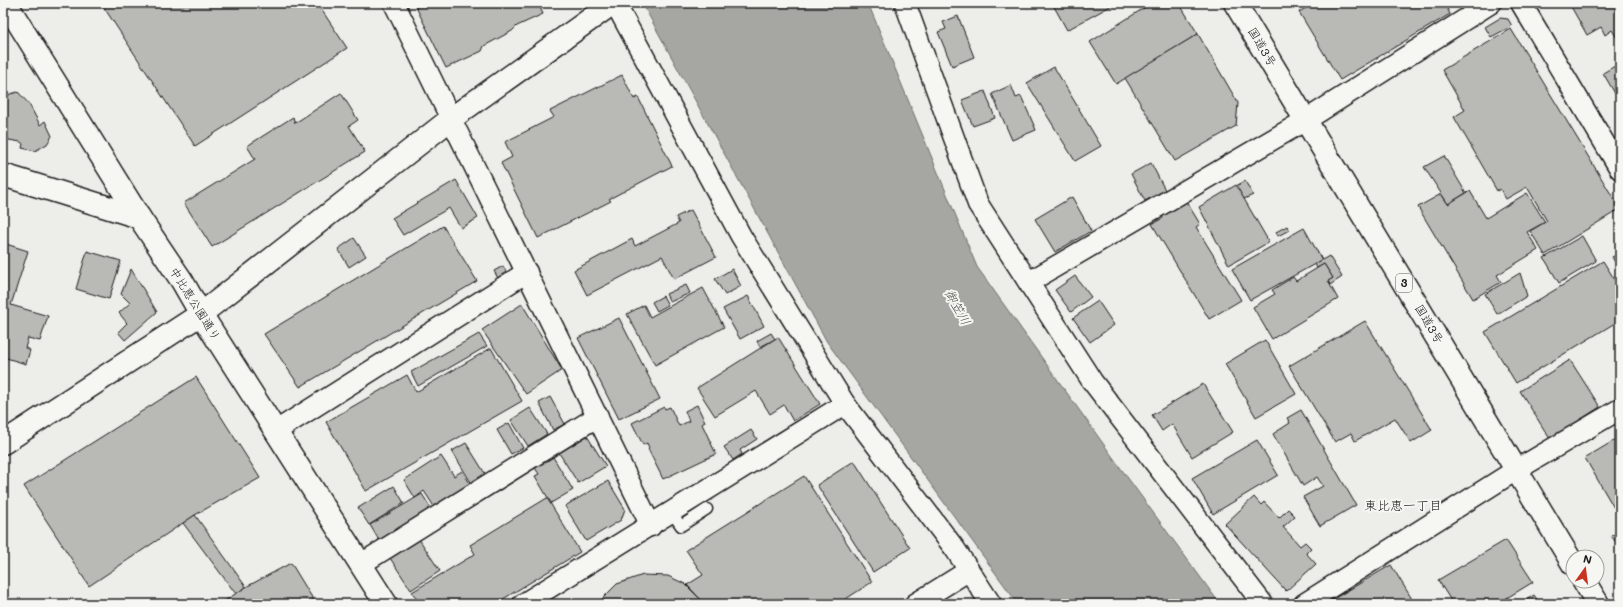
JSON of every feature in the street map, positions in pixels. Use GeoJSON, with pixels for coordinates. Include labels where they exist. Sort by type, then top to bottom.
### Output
{"type":"FeatureCollection","features":[{"type":"Feature","properties":{"kind":"main road","name":"中比恵公園通り"},"geometry":{"type":"LineString","coordinates":[[6,3],[139,216],[182,281],[201,314],[386,604]]}},
{"type":"Feature","properties":{"kind":"main road"},"geometry":{"type":"LineString","coordinates":[[3,443],[201,314],[452,118],[614,3]]}},
{"type":"Feature","properties":{"kind":"main road","name":"国道3号"},"geometry":{"type":"LineString","coordinates":[[1235,3],[1565,551]]}},
{"type":"Feature","properties":{"kind":"main road"},"geometry":{"type":"LineString","coordinates":[[3,175],[139,216]]}},
{"type":"Feature","properties":{"kind":"main road"},"geometry":{"type":"LineString","coordinates":[[1589,589],[1598,604]]}},
{"type":"Feature","properties":{"kind":"street"},"geometry":{"type":"LineString","coordinates":[[394,3],[452,118],[651,526]]}},
{"type":"Feature","properties":{"kind":"street"},"geometry":{"type":"LineString","coordinates":[[614,3],[741,236],[845,404],[955,549],[991,604]]}},
{"type":"Feature","properties":{"kind":"street"},"geometry":{"type":"LineString","coordinates":[[905,3],[978,204],[1092,381],[1263,604]]}},
{"type":"Feature","properties":{"kind":"street"},"geometry":{"type":"LineString","coordinates":[[1029,282],[1306,120],[1491,3]]}},
{"type":"Feature","properties":{"kind":"street"},"geometry":{"type":"LineString","coordinates":[[1521,3],[1619,166]]}},
{"type":"Feature","properties":{"kind":"street"},"geometry":{"type":"LineString","coordinates":[[276,431],[527,272]]}},
{"type":"Feature","properties":{"kind":"street"},"geometry":{"type":"LineString","coordinates":[[523,604],[672,513],[845,404]]}},
{"type":"Feature","properties":{"kind":"street"},"geometry":{"type":"LineString","coordinates":[[1304,604],[1516,470],[1620,409]]}},
{"type":"Feature","properties":{"kind":"street"},"geometry":{"type":"LineString","coordinates":[[361,564],[598,416]]}},
{"type":"Feature","properties":{"kind":"street"},"geometry":{"type":"LineString","coordinates":[[915,604],[968,571]]}},
{"type":"Feature","properties":{"kind":"lane"},"geometry":{"type":"LineString","coordinates":[[672,513],[681,526],[707,509]]}},
{"type":"Feature","properties":{"kind":"water","name":"御笠川"},"geometry":{"type":"Polygon","coordinates":[[[642,3],[868,3],[977,267],[1220,604],[1018,604],[827,342],[642,3]]]}},
{"type":"Feature","properties":{"kind":"building"},"geometry":{"type":"Polygon","coordinates":[[[101,3],[317,3],[347,48],[195,146],[101,3]]]}},
{"type":"Feature","properties":{"kind":"building"},"geometry":{"type":"Polygon","coordinates":[[[414,3],[538,3],[543,14],[517,26],[512,31],[484,46],[482,51],[446,68],[414,3]]]}},
{"type":"Feature","properties":{"kind":"building"},"geometry":{"type":"Polygon","coordinates":[[[1052,3],[1116,3],[1067,30],[1052,3]]]}},
{"type":"Feature","properties":{"kind":"building"},"geometry":{"type":"Polygon","coordinates":[[[1152,3],[1179,3],[1198,34],[1116,84],[1090,42],[1152,3]]]}},
{"type":"Feature","properties":{"kind":"building"},"geometry":{"type":"Polygon","coordinates":[[[1314,3],[1444,3],[1450,14],[1340,80],[1299,12],[1314,3]]]}},
{"type":"Feature","properties":{"kind":"building"},"geometry":{"type":"Polygon","coordinates":[[[1569,3],[1616,3],[1620,10],[1620,36],[1617,38],[1612,30],[1605,35],[1601,27],[1587,35],[1569,3]]]}},
{"type":"Feature","properties":{"kind":"building"},"geometry":{"type":"Polygon","coordinates":[[[958,16],[974,57],[952,66],[938,32],[946,29],[943,22],[958,16]]]}},
{"type":"Feature","properties":{"kind":"building"},"geometry":{"type":"Polygon","coordinates":[[[1500,18],[1508,19],[1512,26],[1491,37],[1485,27],[1500,18]]]}},
{"type":"Feature","properties":{"kind":"building"},"geometry":{"type":"Polygon","coordinates":[[[1511,29],[1620,209],[1545,255],[1530,231],[1547,221],[1527,187],[1506,199],[1500,189],[1497,191],[1454,117],[1465,110],[1442,70],[1511,29]]]}},
{"type":"Feature","properties":{"kind":"building"},"geometry":{"type":"Polygon","coordinates":[[[1198,34],[1238,103],[1236,126],[1175,161],[1125,78],[1198,34]]]}},
{"type":"Feature","properties":{"kind":"building"},"geometry":{"type":"Polygon","coordinates":[[[1620,63],[1620,102],[1603,73],[1620,63]]]}},
{"type":"Feature","properties":{"kind":"building"},"geometry":{"type":"Polygon","coordinates":[[[1054,67],[1101,146],[1075,161],[1027,83],[1054,67]]]}},
{"type":"Feature","properties":{"kind":"building"},"geometry":{"type":"Polygon","coordinates":[[[622,75],[634,99],[638,97],[672,166],[609,199],[611,201],[538,238],[501,163],[512,157],[505,142],[554,117],[550,111],[622,75]]]}},
{"type":"Feature","properties":{"kind":"building"},"geometry":{"type":"Polygon","coordinates":[[[1011,85],[1016,98],[1021,96],[1036,130],[1012,140],[992,94],[1011,85]]]}},
{"type":"Feature","properties":{"kind":"building"},"geometry":{"type":"Polygon","coordinates":[[[985,91],[995,118],[973,126],[962,100],[985,91]]]}},
{"type":"Feature","properties":{"kind":"building"},"geometry":{"type":"Polygon","coordinates":[[[18,92],[29,104],[40,125],[45,121],[52,136],[47,144],[35,151],[22,148],[23,144],[21,142],[3,139],[4,99],[10,94],[18,92]]]}},
{"type":"Feature","properties":{"kind":"building"},"geometry":{"type":"Polygon","coordinates":[[[341,93],[358,120],[349,126],[365,152],[212,247],[184,203],[255,159],[247,146],[293,117],[295,123],[341,93]]]}},
{"type":"Feature","properties":{"kind":"building"},"geometry":{"type":"Polygon","coordinates":[[[1444,156],[1466,193],[1448,204],[1424,167],[1444,156]]]}},
{"type":"Feature","properties":{"kind":"building"},"geometry":{"type":"Polygon","coordinates":[[[1151,163],[1165,190],[1145,201],[1131,174],[1151,163]]]}},
{"type":"Feature","properties":{"kind":"building"},"geometry":{"type":"Polygon","coordinates":[[[456,180],[478,218],[461,228],[449,208],[403,235],[392,218],[456,180]]]}},
{"type":"Feature","properties":{"kind":"building"},"geometry":{"type":"Polygon","coordinates":[[[1245,181],[1253,195],[1244,199],[1236,186],[1245,181]]]}},
{"type":"Feature","properties":{"kind":"building"},"geometry":{"type":"Polygon","coordinates":[[[1236,185],[1269,242],[1229,265],[1199,207],[1236,185]]]}},
{"type":"Feature","properties":{"kind":"building"},"geometry":{"type":"Polygon","coordinates":[[[1470,191],[1486,218],[1527,193],[1545,222],[1527,232],[1538,250],[1497,275],[1501,282],[1473,299],[1418,207],[1441,194],[1448,204],[1470,191]]]}},
{"type":"Feature","properties":{"kind":"building"},"geometry":{"type":"Polygon","coordinates":[[[1183,196],[1200,224],[1196,227],[1241,300],[1209,319],[1152,224],[1163,218],[1160,213],[1183,196]]]}},
{"type":"Feature","properties":{"kind":"building"},"geometry":{"type":"Polygon","coordinates":[[[1072,197],[1091,231],[1055,252],[1035,219],[1072,197]]]}},
{"type":"Feature","properties":{"kind":"building"},"geometry":{"type":"Polygon","coordinates":[[[691,210],[716,257],[674,279],[662,256],[587,295],[574,270],[632,239],[635,246],[679,223],[676,217],[691,210]]]}},
{"type":"Feature","properties":{"kind":"building"},"geometry":{"type":"Polygon","coordinates":[[[443,226],[477,281],[300,387],[264,334],[443,226]]]}},
{"type":"Feature","properties":{"kind":"building"},"geometry":{"type":"Polygon","coordinates":[[[1287,226],[1289,230],[1278,236],[1276,232],[1287,226]]]}},
{"type":"Feature","properties":{"kind":"building"},"geometry":{"type":"Polygon","coordinates":[[[1304,228],[1322,260],[1250,300],[1232,269],[1304,228]]]}},
{"type":"Feature","properties":{"kind":"building"},"geometry":{"type":"Polygon","coordinates":[[[1582,236],[1596,261],[1559,283],[1544,258],[1582,236]]]}},
{"type":"Feature","properties":{"kind":"building"},"geometry":{"type":"Polygon","coordinates":[[[354,238],[366,256],[349,267],[338,249],[354,238]]]}},
{"type":"Feature","properties":{"kind":"building"},"geometry":{"type":"Polygon","coordinates":[[[3,243],[28,251],[11,305],[48,316],[40,341],[28,338],[25,348],[30,350],[26,364],[3,357],[3,243]]]}},
{"type":"Feature","properties":{"kind":"building"},"geometry":{"type":"Polygon","coordinates":[[[87,251],[121,261],[109,299],[76,289],[87,251]]]}},
{"type":"Feature","properties":{"kind":"building"},"geometry":{"type":"Polygon","coordinates":[[[1620,253],[1620,271],[1612,257],[1620,253]]]}},
{"type":"Feature","properties":{"kind":"building"},"geometry":{"type":"Polygon","coordinates":[[[1329,256],[1342,277],[1330,285],[1328,281],[1333,278],[1324,264],[1317,268],[1315,264],[1329,256]]]}},
{"type":"Feature","properties":{"kind":"building"},"geometry":{"type":"Polygon","coordinates":[[[1603,261],[1620,288],[1620,320],[1516,383],[1485,332],[1603,261]]]}},
{"type":"Feature","properties":{"kind":"building"},"geometry":{"type":"Polygon","coordinates":[[[1324,264],[1333,278],[1328,281],[1338,299],[1272,339],[1253,307],[1275,294],[1272,290],[1293,277],[1296,281],[1324,264]]]}},
{"type":"Feature","properties":{"kind":"building"},"geometry":{"type":"Polygon","coordinates":[[[503,266],[508,275],[499,280],[494,271],[503,266]]]}},
{"type":"Feature","properties":{"kind":"building"},"geometry":{"type":"Polygon","coordinates":[[[131,269],[157,312],[125,340],[118,332],[127,323],[119,313],[130,303],[121,294],[131,269]]]}},
{"type":"Feature","properties":{"kind":"building"},"geometry":{"type":"Polygon","coordinates":[[[732,269],[741,286],[725,295],[715,279],[732,269]]]}},
{"type":"Feature","properties":{"kind":"building"},"geometry":{"type":"Polygon","coordinates":[[[1520,273],[1527,296],[1497,314],[1485,294],[1520,273]]]}},
{"type":"Feature","properties":{"kind":"building"},"geometry":{"type":"Polygon","coordinates":[[[1075,276],[1091,297],[1071,312],[1055,290],[1075,276]]]}},
{"type":"Feature","properties":{"kind":"building"},"geometry":{"type":"Polygon","coordinates":[[[686,285],[690,293],[670,302],[666,294],[686,285]]]}},
{"type":"Feature","properties":{"kind":"building"},"geometry":{"type":"Polygon","coordinates":[[[703,288],[724,327],[655,365],[627,314],[644,305],[650,317],[703,288]]]}},
{"type":"Feature","properties":{"kind":"building"},"geometry":{"type":"Polygon","coordinates":[[[663,296],[668,305],[657,311],[652,302],[663,296]]]}},
{"type":"Feature","properties":{"kind":"building"},"geometry":{"type":"Polygon","coordinates":[[[748,296],[764,326],[740,339],[723,309],[748,296]]]}},
{"type":"Feature","properties":{"kind":"building"},"geometry":{"type":"Polygon","coordinates":[[[1098,301],[1114,325],[1090,342],[1073,318],[1098,301]]]}},
{"type":"Feature","properties":{"kind":"building"},"geometry":{"type":"Polygon","coordinates":[[[522,304],[562,370],[526,394],[482,330],[522,304]]]}},
{"type":"Feature","properties":{"kind":"building"},"geometry":{"type":"Polygon","coordinates":[[[619,318],[660,399],[619,419],[578,338],[619,318]]]}},
{"type":"Feature","properties":{"kind":"building"},"geometry":{"type":"Polygon","coordinates":[[[1365,321],[1432,430],[1411,443],[1395,418],[1355,441],[1351,433],[1335,442],[1289,366],[1365,321]]]}},
{"type":"Feature","properties":{"kind":"building"},"geometry":{"type":"Polygon","coordinates":[[[771,333],[775,339],[760,347],[757,341],[771,333]]]}},
{"type":"Feature","properties":{"kind":"building"},"geometry":{"type":"Polygon","coordinates":[[[479,334],[487,346],[418,386],[411,372],[479,334]]]}},
{"type":"Feature","properties":{"kind":"building"},"geometry":{"type":"Polygon","coordinates":[[[778,337],[820,404],[793,421],[784,405],[770,414],[756,391],[715,416],[697,388],[778,337]]]}},
{"type":"Feature","properties":{"kind":"building"},"geometry":{"type":"Polygon","coordinates":[[[1265,340],[1296,394],[1256,417],[1225,364],[1265,340]]]}},
{"type":"Feature","properties":{"kind":"building"},"geometry":{"type":"Polygon","coordinates":[[[491,348],[522,401],[366,491],[326,422],[407,375],[416,392],[491,348]]]}},
{"type":"Feature","properties":{"kind":"building"},"geometry":{"type":"Polygon","coordinates":[[[1570,360],[1600,407],[1550,439],[1520,391],[1570,360]]]}},
{"type":"Feature","properties":{"kind":"building"},"geometry":{"type":"Polygon","coordinates":[[[196,377],[260,478],[195,515],[89,586],[24,486],[196,377]]]}},
{"type":"Feature","properties":{"kind":"building"},"geometry":{"type":"Polygon","coordinates":[[[1203,384],[1233,432],[1192,457],[1172,424],[1162,431],[1152,415],[1203,384]]]}},
{"type":"Feature","properties":{"kind":"building"},"geometry":{"type":"Polygon","coordinates":[[[550,397],[565,424],[553,430],[539,403],[550,397]]]}},
{"type":"Feature","properties":{"kind":"building"},"geometry":{"type":"Polygon","coordinates":[[[697,405],[705,422],[702,424],[716,454],[663,479],[648,449],[647,443],[643,445],[632,423],[664,407],[665,409],[670,407],[679,426],[689,421],[685,411],[697,405]]]}},
{"type":"Feature","properties":{"kind":"building"},"geometry":{"type":"Polygon","coordinates":[[[530,408],[547,434],[528,446],[511,420],[530,408]]]}},
{"type":"Feature","properties":{"kind":"building"},"geometry":{"type":"Polygon","coordinates":[[[1301,410],[1356,505],[1320,526],[1303,497],[1323,486],[1317,477],[1303,486],[1273,434],[1290,423],[1287,418],[1301,410]]]}},
{"type":"Feature","properties":{"kind":"building"},"geometry":{"type":"Polygon","coordinates":[[[509,423],[523,448],[511,454],[497,430],[509,423]]]}},
{"type":"Feature","properties":{"kind":"building"},"geometry":{"type":"Polygon","coordinates":[[[751,430],[757,439],[740,450],[742,454],[733,460],[724,447],[751,430]]]}},
{"type":"Feature","properties":{"kind":"building"},"geometry":{"type":"Polygon","coordinates":[[[587,436],[606,466],[578,483],[559,453],[587,436]]]}},
{"type":"Feature","properties":{"kind":"building"},"geometry":{"type":"Polygon","coordinates":[[[1620,437],[1620,511],[1617,513],[1585,458],[1620,437]]]}},
{"type":"Feature","properties":{"kind":"building"},"geometry":{"type":"Polygon","coordinates":[[[1257,440],[1278,475],[1213,514],[1192,478],[1257,440]]]}},
{"type":"Feature","properties":{"kind":"building"},"geometry":{"type":"Polygon","coordinates":[[[466,443],[486,475],[472,484],[452,451],[466,443]]]}},
{"type":"Feature","properties":{"kind":"building"},"geometry":{"type":"Polygon","coordinates":[[[441,456],[454,476],[462,471],[471,485],[435,508],[424,491],[415,498],[404,480],[441,456]]]}},
{"type":"Feature","properties":{"kind":"building"},"geometry":{"type":"Polygon","coordinates":[[[553,457],[573,490],[551,503],[535,476],[539,474],[535,468],[553,457]]]}},
{"type":"Feature","properties":{"kind":"building"},"geometry":{"type":"Polygon","coordinates":[[[854,461],[910,548],[873,572],[817,485],[854,461]]]}},
{"type":"Feature","properties":{"kind":"building"},"geometry":{"type":"Polygon","coordinates":[[[804,476],[872,582],[838,604],[705,604],[687,585],[703,575],[686,550],[804,476]]]}},
{"type":"Feature","properties":{"kind":"building"},"geometry":{"type":"Polygon","coordinates":[[[608,481],[625,509],[621,520],[586,541],[565,506],[608,481]]]}},
{"type":"Feature","properties":{"kind":"building"},"geometry":{"type":"Polygon","coordinates":[[[394,486],[404,503],[369,525],[358,508],[394,486]]]}},
{"type":"Feature","properties":{"kind":"building"},"geometry":{"type":"Polygon","coordinates":[[[422,494],[432,510],[380,542],[370,525],[422,494]]]}},
{"type":"Feature","properties":{"kind":"building"},"geometry":{"type":"Polygon","coordinates":[[[1254,497],[1261,505],[1264,502],[1279,518],[1288,509],[1295,516],[1283,527],[1300,546],[1305,542],[1311,548],[1306,553],[1316,564],[1286,591],[1225,524],[1254,497]]]}},
{"type":"Feature","properties":{"kind":"building"},"geometry":{"type":"Polygon","coordinates":[[[547,498],[580,552],[495,604],[420,604],[412,592],[475,554],[470,545],[547,498]]]}},
{"type":"Feature","properties":{"kind":"building"},"geometry":{"type":"Polygon","coordinates":[[[195,515],[246,587],[236,594],[183,523],[195,515]]]}},
{"type":"Feature","properties":{"kind":"building"},"geometry":{"type":"Polygon","coordinates":[[[1620,531],[1620,547],[1611,536],[1620,531]]]}},
{"type":"Feature","properties":{"kind":"building"},"geometry":{"type":"Polygon","coordinates":[[[419,539],[440,571],[411,590],[390,558],[419,539]]]}},
{"type":"Feature","properties":{"kind":"building"},"geometry":{"type":"Polygon","coordinates":[[[1506,540],[1533,582],[1497,604],[1453,604],[1438,580],[1506,540]]]}},
{"type":"Feature","properties":{"kind":"building"},"geometry":{"type":"Polygon","coordinates":[[[291,563],[316,604],[220,604],[246,587],[291,563]]]}},
{"type":"Feature","properties":{"kind":"building"},"geometry":{"type":"Polygon","coordinates":[[[1391,565],[1415,604],[1325,604],[1391,565]]]}},
{"type":"Feature","properties":{"kind":"building"},"geometry":{"type":"Polygon","coordinates":[[[643,575],[668,576],[685,584],[705,604],[597,604],[617,584],[643,575]]]}},
{"type":"Feature","properties":{"kind":"building"},"geometry":{"type":"Polygon","coordinates":[[[1534,595],[1540,604],[1520,604],[1534,595]]]}},
{"type":"Feature","properties":{"kind":"district","name":"東比恵一丁目"},"geometry":{"type":"Point","coordinates":[1403,505]}}]}
